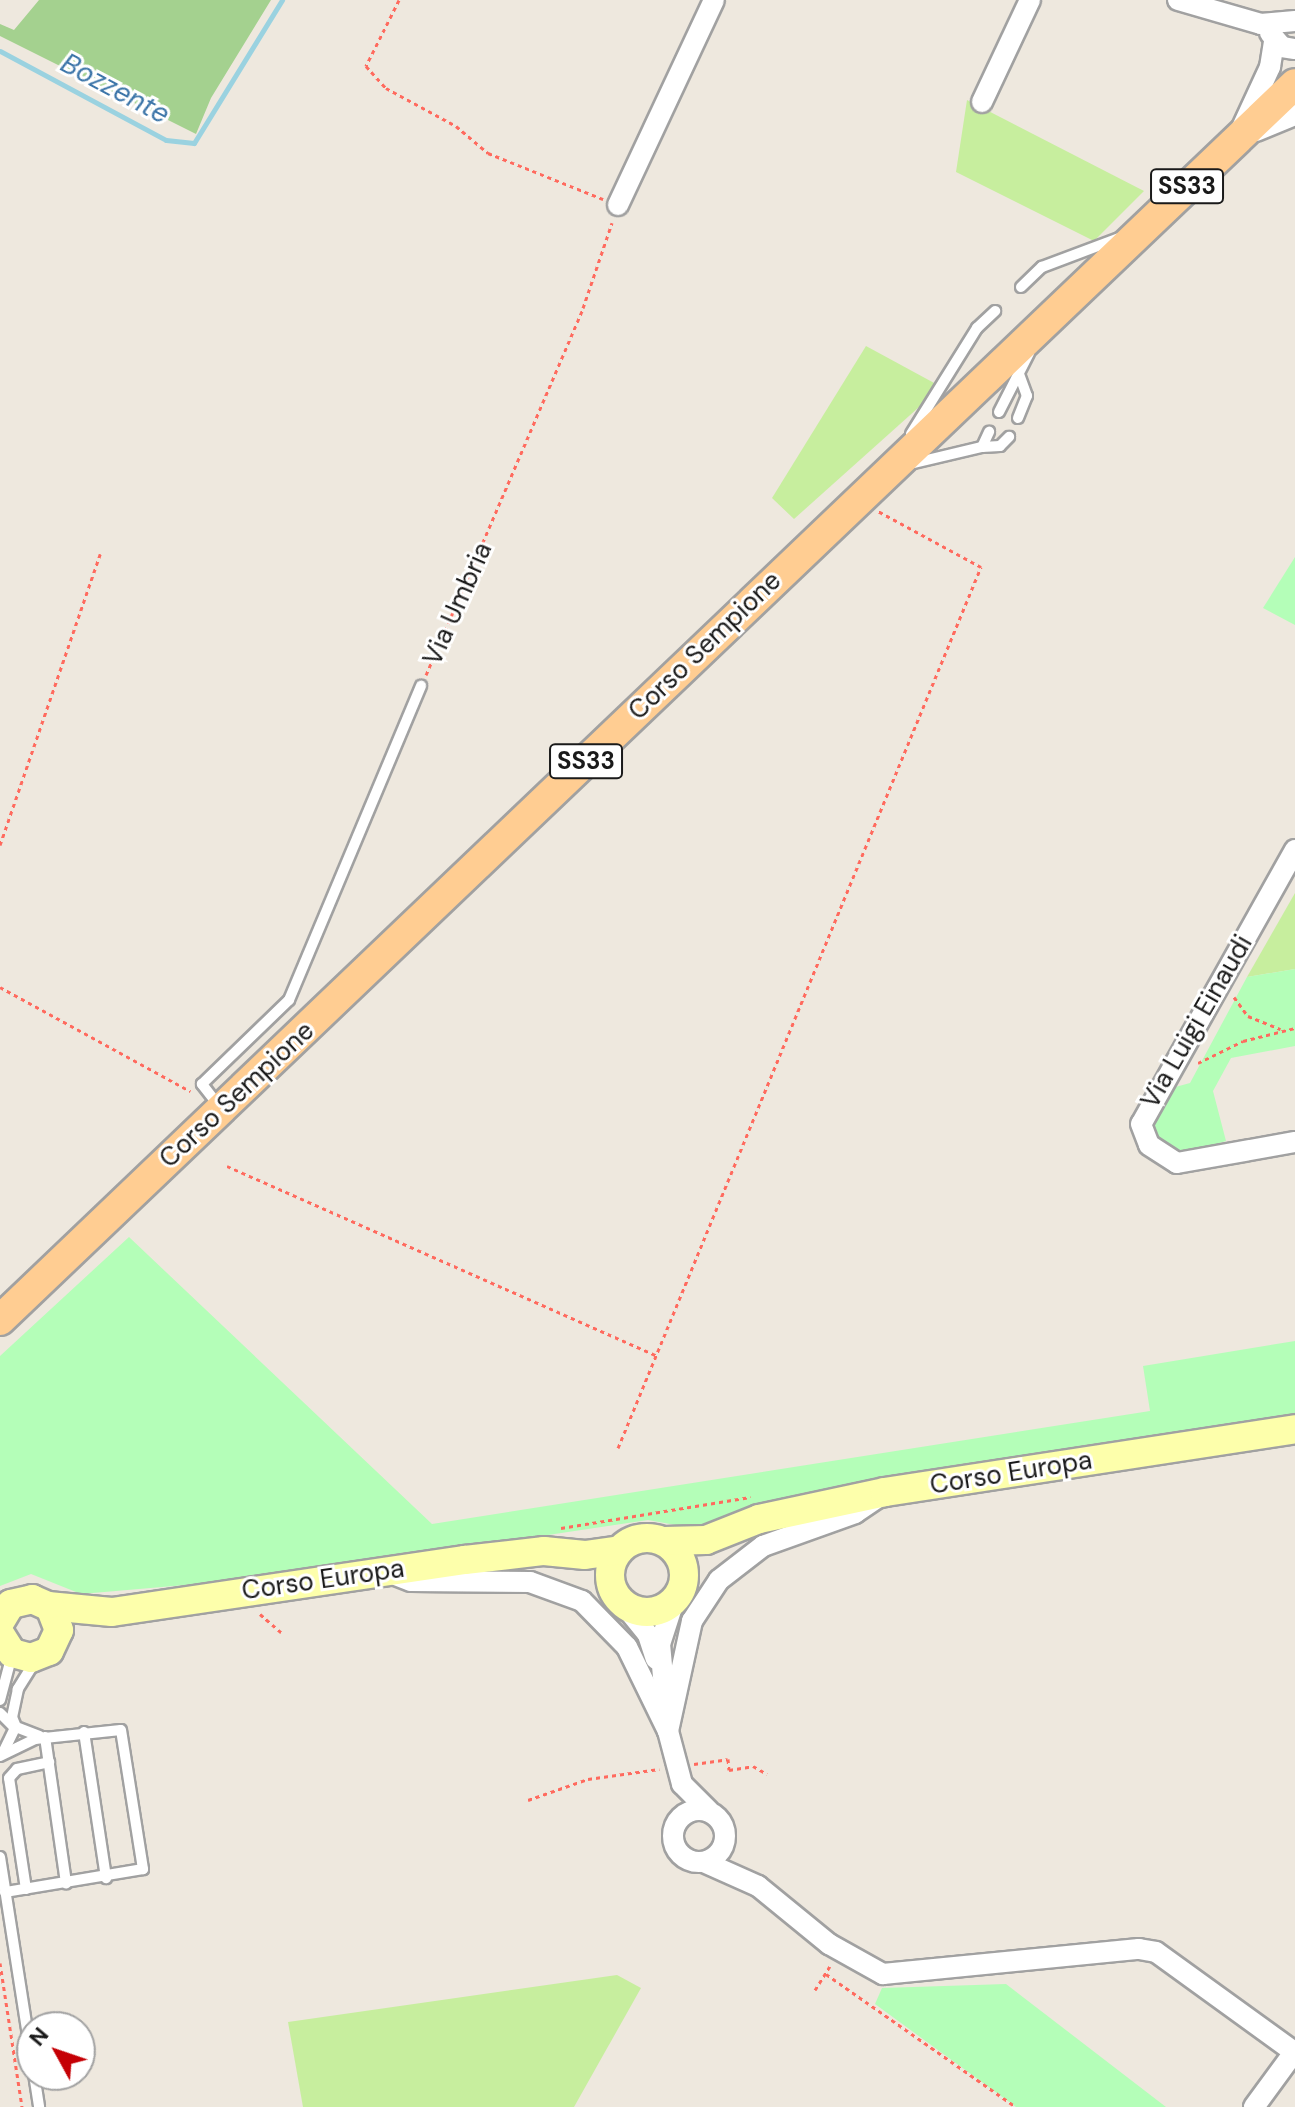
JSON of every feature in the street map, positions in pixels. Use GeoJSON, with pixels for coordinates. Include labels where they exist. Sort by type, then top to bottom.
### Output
{"type":"FeatureCollection","features":[{"type":"Feature","properties":{"kind":"main road","name":"Corso Sempione"},"geometry":{"type":"LineString","coordinates":[[0,1320],[221,1109],[302,1011],[857,500],[1050,313],[1295,84]]}},
{"type":"Feature","properties":{"kind":"main road","name":"Corso Europa"},"geometry":{"type":"LineString","coordinates":[[664,1541],[686,1543],[731,1533],[786,1512],[885,1492],[1295,1429]]}},
{"type":"Feature","properties":{"kind":"main road","name":"Corso Europa"},"geometry":{"type":"LineString","coordinates":[[678,1594],[698,1561],[731,1533]]}},
{"type":"Feature","properties":{"kind":"main road"},"geometry":{"type":"LineString","coordinates":[[645,1537],[664,1541],[684,1566],[678,1594],[650,1612],[618,1598],[611,1565],[619,1550],[645,1537]]}},
{"type":"Feature","properties":{"kind":"main road","name":"Corso Europa"},"geometry":{"type":"LineString","coordinates":[[4,1614],[32,1599],[76,1612],[118,1612],[383,1571],[528,1555],[619,1550]]}},
{"type":"Feature","properties":{"kind":"main road","name":"Corso Europa"},"geometry":{"type":"LineString","coordinates":[[528,1555],[591,1572],[618,1598]]}},
{"type":"Feature","properties":{"kind":"main road"},"geometry":{"type":"LineString","coordinates":[[5,1646],[31,1658],[48,1650],[59,1625],[48,1606]]}},
{"type":"Feature","properties":{"kind":"main road","name":"Corso Europa"},"geometry":{"type":"LineString","coordinates":[[48,1650],[76,1627],[118,1612]]}},
{"type":"Feature","properties":{"kind":"street"},"geometry":{"type":"LineString","coordinates":[[618,205],[714,0]]}},
{"type":"Feature","properties":{"kind":"street"},"geometry":{"type":"LineString","coordinates":[[982,102],[1030,0]]}},
{"type":"Feature","properties":{"kind":"street"},"geometry":{"type":"LineString","coordinates":[[1178,0],[1223,7],[1295,37]]}},
{"type":"Feature","properties":{"kind":"street"},"geometry":{"type":"LineString","coordinates":[[1277,27],[1295,49]]}},
{"type":"Feature","properties":{"kind":"street"},"geometry":{"type":"LineString","coordinates":[[1238,140],[1270,67],[1277,27]]}},
{"type":"Feature","properties":{"kind":"street","name":"Corso Sempione"},"geometry":{"type":"LineString","coordinates":[[1238,140],[1295,115]]}},
{"type":"Feature","properties":{"kind":"street","name":"Via Luigi Einaudi"},"geometry":{"type":"LineString","coordinates":[[1295,850],[1141,1124],[1149,1145],[1167,1160],[1190,1164],[1295,1142]]}},
{"type":"Feature","properties":{"kind":"street"},"geometry":{"type":"LineString","coordinates":[[668,1731],[692,1621],[719,1580],[763,1546],[855,1513],[885,1492]]}},
{"type":"Feature","properties":{"kind":"street"},"geometry":{"type":"LineString","coordinates":[[383,1571],[411,1581],[530,1582],[582,1601],[627,1647],[668,1731]]}},
{"type":"Feature","properties":{"kind":"street"},"geometry":{"type":"LineString","coordinates":[[678,1594],[663,1620],[660,1669],[676,1768],[673,1836],[682,1856],[704,1862],[758,1886]]}},
{"type":"Feature","properties":{"kind":"street"},"geometry":{"type":"LineString","coordinates":[[618,1598],[648,1635],[660,1669]]}},
{"type":"Feature","properties":{"kind":"street"},"geometry":{"type":"LineString","coordinates":[[676,1768],[688,1791],[726,1832],[735,1859],[758,1886],[829,1944],[870,1969],[895,1976],[1139,1949],[1156,1952],[1295,2052],[1254,2107]]}},
{"type":"Feature","properties":{"kind":"street"},"geometry":{"type":"LineString","coordinates":[[673,1836],[684,1814],[709,1811]]}},
{"type":"Feature","properties":{"kind":"street"},"geometry":{"type":"LineString","coordinates":[[704,1862],[723,1848],[726,1832]]}},
{"type":"Feature","properties":{"kind":"lane"},"geometry":{"type":"LineString","coordinates":[[1021,287],[1042,267],[1137,233]]}},
{"type":"Feature","properties":{"kind":"lane"},"geometry":{"type":"LineString","coordinates":[[889,469],[977,328],[995,311]]}},
{"type":"Feature","properties":{"kind":"lane"},"geometry":{"type":"LineString","coordinates":[[999,412],[1050,313]]}},
{"type":"Feature","properties":{"kind":"lane"},"geometry":{"type":"LineString","coordinates":[[1018,418],[1027,396],[1019,374]]}},
{"type":"Feature","properties":{"kind":"lane"},"geometry":{"type":"LineString","coordinates":[[982,447],[989,432]]}},
{"type":"Feature","properties":{"kind":"lane"},"geometry":{"type":"LineString","coordinates":[[889,469],[982,447],[1000,446],[1009,437]]}},
{"type":"Feature","properties":{"kind":"lane","name":"Via Umbria"},"geometry":{"type":"LineString","coordinates":[[302,1011],[421,686]]}},
{"type":"Feature","properties":{"kind":"lane"},"geometry":{"type":"LineString","coordinates":[[0,1302],[63,1260]]}},
{"type":"Feature","properties":{"kind":"lane"},"geometry":{"type":"LineString","coordinates":[[0,1700],[5,1646]]}},
{"type":"Feature","properties":{"kind":"lane"},"geometry":{"type":"LineString","coordinates":[[0,1756],[13,1737],[18,1689],[48,1650]]}},
{"type":"Feature","properties":{"kind":"lane"},"geometry":{"type":"LineString","coordinates":[[0,1713],[45,1737]]}},
{"type":"Feature","properties":{"kind":"lane"},"geometry":{"type":"LineString","coordinates":[[0,1756],[45,1737],[121,1730],[142,1862],[140,1873],[5,1892]]}},
{"type":"Feature","properties":{"kind":"lane"},"geometry":{"type":"LineString","coordinates":[[84,1732],[106,1878]]}},
{"type":"Feature","properties":{"kind":"lane"},"geometry":{"type":"LineString","coordinates":[[45,1737],[66,1883]]}},
{"type":"Feature","properties":{"kind":"lane"},"geometry":{"type":"LineString","coordinates":[[26,1889],[9,1778],[17,1769],[49,1762]]}},
{"type":"Feature","properties":{"kind":"lane"},"geometry":{"type":"LineString","coordinates":[[0,1857],[39,2107]]}},
{"type":"Feature","properties":{"kind":"path"},"geometry":{"type":"LineString","coordinates":[[399,0],[366,66],[386,88],[456,126],[488,153],[618,205]]}},
{"type":"Feature","properties":{"kind":"path","name":"Via Umbria"},"geometry":{"type":"LineString","coordinates":[[421,686],[583,308],[618,205]]}},
{"type":"Feature","properties":{"kind":"path"},"geometry":{"type":"LineString","coordinates":[[618,1448],[981,567],[857,500]]}},
{"type":"Feature","properties":{"kind":"path"},"geometry":{"type":"LineString","coordinates":[[0,845],[100,554]]}},
{"type":"Feature","properties":{"kind":"path"},"geometry":{"type":"LineString","coordinates":[[1219,983],[1242,983],[1233,998],[1243,1012],[1281,1029]]}},
{"type":"Feature","properties":{"kind":"path"},"geometry":{"type":"LineString","coordinates":[[0,987],[221,1109]]}},
{"type":"Feature","properties":{"kind":"path"},"geometry":{"type":"LineString","coordinates":[[1163,1082],[1189,1076],[1197,1063],[1224,1048],[1281,1029],[1295,1028]]}},
{"type":"Feature","properties":{"kind":"path"},"geometry":{"type":"LineString","coordinates":[[227,1166],[656,1355]]}},
{"type":"Feature","properties":{"kind":"path"},"geometry":{"type":"LineString","coordinates":[[258,1600],[260,1615],[281,1632]]}},
{"type":"Feature","properties":{"kind":"path"},"geometry":{"type":"LineString","coordinates":[[528,1800],[588,1779],[728,1759],[729,1770],[753,1766],[767,1774]]}},
{"type":"Feature","properties":{"kind":"path"},"geometry":{"type":"LineString","coordinates":[[0,1963],[22,2107]]}},
{"type":"Feature","properties":{"kind":"path"},"geometry":{"type":"LineString","coordinates":[[815,1990],[832,1963]]}},
{"type":"Feature","properties":{"kind":"path"},"geometry":{"type":"LineString","coordinates":[[826,1974],[1016,2107]]}},
{"type":"Feature","properties":{"kind":"green space"},"geometry":{"type":"Polygon","coordinates":[[[39,0],[271,0],[211,98],[196,134],[0,36],[0,24],[14,30],[39,0]]]}},
{"type":"Feature","properties":{"kind":"green space"},"geometry":{"type":"Polygon","coordinates":[[[967,100],[1144,191],[1094,241],[956,172],[967,100]]]}},
{"type":"Feature","properties":{"kind":"green space"},"geometry":{"type":"Polygon","coordinates":[[[866,346],[936,384],[928,399],[794,519],[772,498],[866,346]]]}},
{"type":"Feature","properties":{"kind":"green space"},"geometry":{"type":"Polygon","coordinates":[[[1295,557],[1295,625],[1263,608],[1295,557]]]}},
{"type":"Feature","properties":{"kind":"green space"},"geometry":{"type":"Polygon","coordinates":[[[1295,893],[1295,969],[1247,977],[1295,893]]]}},
{"type":"Feature","properties":{"kind":"green space"},"geometry":{"type":"Polygon","coordinates":[[[1295,969],[1295,1046],[1231,1058],[1213,1091],[1226,1141],[1186,1153],[1157,1140],[1149,1124],[1168,1089],[1190,1083],[1247,977],[1295,969]]]}},
{"type":"Feature","properties":{"kind":"green space"},"geometry":{"type":"Polygon","coordinates":[[[129,1237],[432,1524],[1150,1411],[1143,1366],[1295,1341],[1295,1419],[703,1530],[648,1520],[255,1579],[81,1594],[31,1574],[0,1586],[0,1356],[129,1237]]]}},
{"type":"Feature","properties":{"kind":"green space"},"geometry":{"type":"Polygon","coordinates":[[[617,1975],[641,1988],[574,2107],[303,2107],[288,2022],[617,1975]]]}},
{"type":"Feature","properties":{"kind":"green space"},"geometry":{"type":"Polygon","coordinates":[[[1006,1984],[1166,2107],[1016,2107],[875,2004],[882,1988],[1006,1984]]]}},
{"type":"Feature","properties":{"kind":"waterway","name":"Bozzente"},"geometry":{"type":"LineString","coordinates":[[0,51],[166,140],[194,143],[282,0]]}}]}
